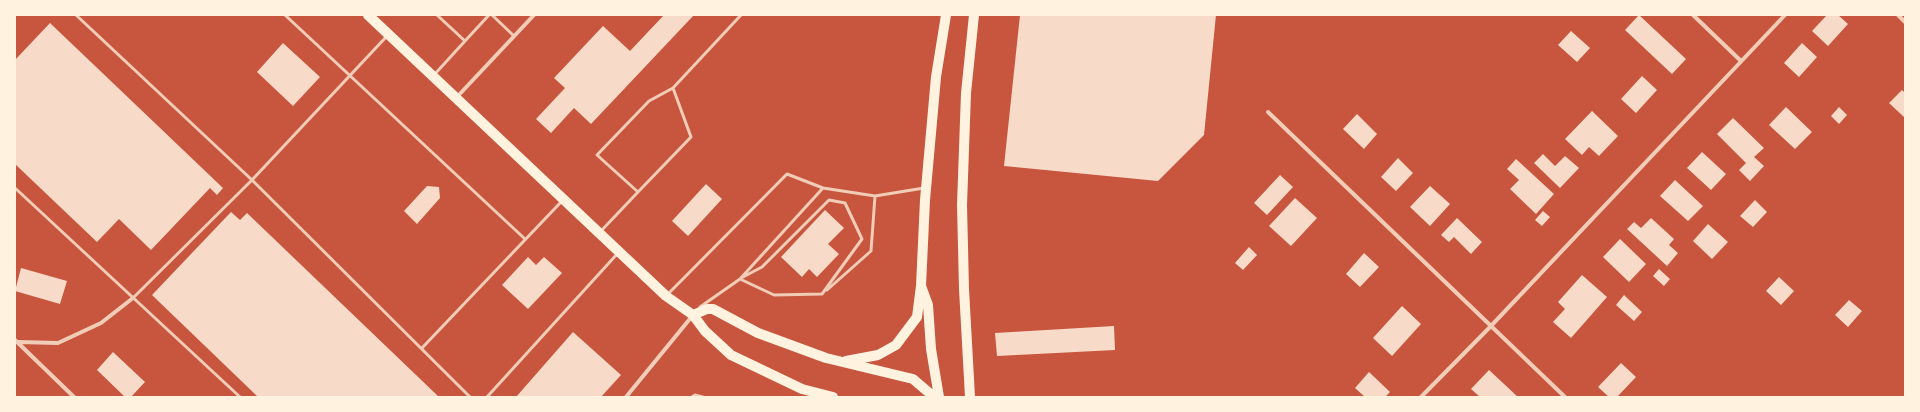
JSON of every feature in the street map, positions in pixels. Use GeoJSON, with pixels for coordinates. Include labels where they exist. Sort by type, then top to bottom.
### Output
{"type":"FeatureCollection","features":[{"type":"Feature","properties":{"kind":"main road"},"geometry":{"type":"LineString","coordinates":[[368,15],[666,296],[693,315],[705,331],[731,355],[802,389],[833,397]]}},
{"type":"Feature","properties":{"kind":"main road"},"geometry":{"type":"LineString","coordinates":[[842,362],[878,355],[896,345],[917,317],[921,286],[936,77],[946,15]]}},
{"type":"Feature","properties":{"kind":"main road"},"geometry":{"type":"LineString","coordinates":[[970,397],[966,344],[962,205],[966,93],[974,15]]}},
{"type":"Feature","properties":{"kind":"main road"},"geometry":{"type":"LineString","coordinates":[[921,286],[928,305],[931,349],[939,397]]}},
{"type":"Feature","properties":{"kind":"main road"},"geometry":{"type":"LineString","coordinates":[[693,315],[707,309],[713,309],[758,333],[826,358],[913,379],[934,397]]}},
{"type":"Feature","properties":{"kind":"street"},"geometry":{"type":"LineString","coordinates":[[455,98],[534,15]]}},
{"type":"Feature","properties":{"kind":"street"},"geometry":{"type":"LineString","coordinates":[[1693,15],[1741,61]]}},
{"type":"Feature","properties":{"kind":"street"},"geometry":{"type":"LineString","coordinates":[[1421,397],[1490,327],[1785,15]]}},
{"type":"Feature","properties":{"kind":"street"},"geometry":{"type":"LineString","coordinates":[[1898,15],[1905,22]]}},
{"type":"Feature","properties":{"kind":"street"},"geometry":{"type":"LineString","coordinates":[[1268,112],[1564,397]]}},
{"type":"Feature","properties":{"kind":"street"},"geometry":{"type":"LineString","coordinates":[[17,341],[58,343],[101,323],[133,298]]}},
{"type":"Feature","properties":{"kind":"street"},"geometry":{"type":"LineString","coordinates":[[626,397],[693,315]]}},
{"type":"Feature","properties":{"kind":"street"},"geometry":{"type":"LineString","coordinates":[[17,341],[74,397]]}},
{"type":"Feature","properties":{"kind":"lane"},"geometry":{"type":"LineString","coordinates":[[76,15],[252,180],[470,397]]}},
{"type":"Feature","properties":{"kind":"lane"},"geometry":{"type":"LineString","coordinates":[[285,15],[525,239]]}},
{"type":"Feature","properties":{"kind":"lane"},"geometry":{"type":"LineString","coordinates":[[437,15],[465,41]]}},
{"type":"Feature","properties":{"kind":"lane"},"geometry":{"type":"LineString","coordinates":[[433,77],[489,15]]}},
{"type":"Feature","properties":{"kind":"lane"},"geometry":{"type":"LineString","coordinates":[[492,15],[514,36]]}},
{"type":"Feature","properties":{"kind":"lane"},"geometry":{"type":"LineString","coordinates":[[638,192],[597,155],[649,100],[673,88],[741,15]]}},
{"type":"Feature","properties":{"kind":"lane"},"geometry":{"type":"LineString","coordinates":[[133,298],[252,180],[388,34]]}},
{"type":"Feature","properties":{"kind":"lane"},"geometry":{"type":"LineString","coordinates":[[599,233],[691,137],[673,88]]}},
{"type":"Feature","properties":{"kind":"lane"},"geometry":{"type":"LineString","coordinates":[[666,296],[786,174],[823,188],[875,196],[927,188]]}},
{"type":"Feature","properties":{"kind":"lane"},"geometry":{"type":"LineString","coordinates":[[15,188],[240,397]]}},
{"type":"Feature","properties":{"kind":"lane"},"geometry":{"type":"LineString","coordinates":[[740,279],[823,188]]}},
{"type":"Feature","properties":{"kind":"lane"},"geometry":{"type":"LineString","coordinates":[[740,279],[774,295],[822,294],[872,251],[875,196]]}},
{"type":"Feature","properties":{"kind":"lane"},"geometry":{"type":"LineString","coordinates":[[422,348],[563,199]]}},
{"type":"Feature","properties":{"kind":"lane"},"geometry":{"type":"LineString","coordinates":[[693,315],[706,302],[740,279],[762,268],[829,200],[845,204],[862,238],[822,294]]}},
{"type":"Feature","properties":{"kind":"lane"},"geometry":{"type":"LineString","coordinates":[[487,397],[620,252]]}},
{"type":"Feature","properties":{"kind":"lane"},"geometry":{"type":"LineString","coordinates":[[692,397],[694,395],[703,397]]}},
{"type":"Feature","properties":{"kind":"building"},"geometry":{"type":"Polygon","coordinates":[[[664,15],[694,15],[591,124],[574,108],[551,133],[536,119],[565,88],[554,78],[603,26],[630,51],[664,15]]]}},
{"type":"Feature","properties":{"kind":"building"},"geometry":{"type":"Polygon","coordinates":[[[1020,15],[1216,15],[1204,135],[1158,181],[1004,166],[1020,15]]]}},
{"type":"Feature","properties":{"kind":"building"},"geometry":{"type":"Polygon","coordinates":[[[1639,15],[1686,59],[1672,74],[1625,30],[1639,15]]]}},
{"type":"Feature","properties":{"kind":"building"},"geometry":{"type":"Polygon","coordinates":[[[1827,15],[1838,15],[1848,24],[1828,46],[1812,31],[1827,15]]]}},
{"type":"Feature","properties":{"kind":"building"},"geometry":{"type":"Polygon","coordinates":[[[50,23],[223,188],[217,195],[210,188],[151,250],[119,219],[97,242],[15,164],[15,60],[50,23]]]}},
{"type":"Feature","properties":{"kind":"building"},"geometry":{"type":"Polygon","coordinates":[[[1571,31],[1590,48],[1577,62],[1558,45],[1571,31]]]}},
{"type":"Feature","properties":{"kind":"building"},"geometry":{"type":"Polygon","coordinates":[[[283,43],[320,77],[293,106],[257,72],[283,43]]]}},
{"type":"Feature","properties":{"kind":"building"},"geometry":{"type":"Polygon","coordinates":[[[1802,43],[1817,57],[1799,77],[1784,63],[1802,43]]]}},
{"type":"Feature","properties":{"kind":"building"},"geometry":{"type":"Polygon","coordinates":[[[1642,76],[1657,90],[1636,113],[1621,99],[1642,76]]]}},
{"type":"Feature","properties":{"kind":"building"},"geometry":{"type":"Polygon","coordinates":[[[1902,90],[1905,93],[1905,118],[1889,103],[1902,90]]]}},
{"type":"Feature","properties":{"kind":"building"},"geometry":{"type":"Polygon","coordinates":[[[1786,107],[1812,132],[1795,149],[1769,125],[1786,107]]]}},
{"type":"Feature","properties":{"kind":"building"},"geometry":{"type":"Polygon","coordinates":[[[1839,107],[1847,115],[1839,124],[1831,116],[1839,107]]]}},
{"type":"Feature","properties":{"kind":"building"},"geometry":{"type":"Polygon","coordinates":[[[1592,111],[1618,136],[1599,156],[1589,147],[1582,155],[1565,139],[1592,111]]]}},
{"type":"Feature","properties":{"kind":"building"},"geometry":{"type":"Polygon","coordinates":[[[1357,114],[1377,134],[1364,149],[1343,129],[1357,114]]]}},
{"type":"Feature","properties":{"kind":"building"},"geometry":{"type":"Polygon","coordinates":[[[1733,118],[1764,148],[1754,157],[1764,166],[1750,181],[1739,170],[1746,163],[1717,134],[1733,118]]]}},
{"type":"Feature","properties":{"kind":"building"},"geometry":{"type":"Polygon","coordinates":[[[1702,152],[1726,174],[1711,190],[1687,168],[1702,152]]]}},
{"type":"Feature","properties":{"kind":"building"},"geometry":{"type":"Polygon","coordinates":[[[1543,154],[1555,166],[1565,156],[1579,168],[1560,188],[1534,163],[1543,154]]]}},
{"type":"Feature","properties":{"kind":"building"},"geometry":{"type":"Polygon","coordinates":[[[1398,158],[1413,173],[1396,191],[1381,177],[1398,158]]]}},
{"type":"Feature","properties":{"kind":"building"},"geometry":{"type":"Polygon","coordinates":[[[1516,159],[1554,194],[1536,214],[1510,189],[1519,180],[1507,169],[1516,159]]]}},
{"type":"Feature","properties":{"kind":"building"},"geometry":{"type":"Polygon","coordinates":[[[1280,175],[1293,187],[1267,215],[1254,203],[1280,175]]]}},
{"type":"Feature","properties":{"kind":"building"},"geometry":{"type":"Polygon","coordinates":[[[1675,180],[1703,206],[1688,221],[1660,196],[1675,180]]]}},
{"type":"Feature","properties":{"kind":"building"},"geometry":{"type":"Polygon","coordinates":[[[706,184],[722,199],[688,236],[672,221],[706,184]]]}},
{"type":"Feature","properties":{"kind":"building"},"geometry":{"type":"Polygon","coordinates":[[[427,186],[439,187],[440,198],[417,224],[404,211],[427,186]]]}},
{"type":"Feature","properties":{"kind":"building"},"geometry":{"type":"Polygon","coordinates":[[[1430,186],[1450,204],[1430,226],[1410,207],[1430,186]]]}},
{"type":"Feature","properties":{"kind":"building"},"geometry":{"type":"Polygon","coordinates":[[[1295,198],[1317,218],[1291,246],[1269,226],[1295,198]]]}},
{"type":"Feature","properties":{"kind":"building"},"geometry":{"type":"Polygon","coordinates":[[[1755,200],[1767,212],[1753,227],[1740,216],[1755,200]]]}},
{"type":"Feature","properties":{"kind":"building"},"geometry":{"type":"Polygon","coordinates":[[[825,210],[844,228],[828,244],[839,254],[817,277],[809,269],[802,277],[781,257],[825,210]]]}},
{"type":"Feature","properties":{"kind":"building"},"geometry":{"type":"Polygon","coordinates":[[[1543,211],[1550,217],[1542,226],[1535,220],[1543,211]]]}},
{"type":"Feature","properties":{"kind":"building"},"geometry":{"type":"Polygon","coordinates":[[[231,212],[240,220],[247,213],[439,397],[258,397],[152,295],[231,212]]]}},
{"type":"Feature","properties":{"kind":"building"},"geometry":{"type":"Polygon","coordinates":[[[1457,218],[1482,242],[1471,254],[1454,237],[1449,242],[1441,235],[1457,218]]]}},
{"type":"Feature","properties":{"kind":"building"},"geometry":{"type":"Polygon","coordinates":[[[1651,218],[1674,239],[1669,245],[1678,253],[1667,266],[1627,229],[1634,222],[1641,228],[1651,218]]]}},
{"type":"Feature","properties":{"kind":"building"},"geometry":{"type":"Polygon","coordinates":[[[1708,224],[1728,242],[1712,259],[1693,241],[1708,224]]]}},
{"type":"Feature","properties":{"kind":"building"},"geometry":{"type":"Polygon","coordinates":[[[1620,239],[1646,264],[1629,282],[1603,257],[1620,239]]]}},
{"type":"Feature","properties":{"kind":"building"},"geometry":{"type":"Polygon","coordinates":[[[1249,247],[1257,255],[1243,270],[1235,263],[1249,247]]]}},
{"type":"Feature","properties":{"kind":"building"},"geometry":{"type":"Polygon","coordinates":[[[1364,253],[1379,267],[1360,287],[1346,274],[1364,253]]]}},
{"type":"Feature","properties":{"kind":"building"},"geometry":{"type":"Polygon","coordinates":[[[528,257],[536,265],[544,257],[562,273],[528,309],[502,285],[528,257]]]}},
{"type":"Feature","properties":{"kind":"building"},"geometry":{"type":"Polygon","coordinates":[[[21,268],[67,281],[60,304],[15,291],[21,268]]]}},
{"type":"Feature","properties":{"kind":"building"},"geometry":{"type":"Polygon","coordinates":[[[1659,269],[1670,279],[1664,286],[1653,276],[1659,269]]]}},
{"type":"Feature","properties":{"kind":"building"},"geometry":{"type":"Polygon","coordinates":[[[1582,275],[1607,297],[1571,338],[1553,322],[1565,309],[1558,302],[1582,275]]]}},
{"type":"Feature","properties":{"kind":"building"},"geometry":{"type":"Polygon","coordinates":[[[1779,277],[1794,291],[1781,305],[1766,291],[1779,277]]]}},
{"type":"Feature","properties":{"kind":"building"},"geometry":{"type":"Polygon","coordinates":[[[1624,295],[1642,312],[1634,321],[1616,305],[1624,295]]]}},
{"type":"Feature","properties":{"kind":"building"},"geometry":{"type":"Polygon","coordinates":[[[1849,300],[1862,311],[1848,327],[1835,315],[1849,300]]]}},
{"type":"Feature","properties":{"kind":"building"},"geometry":{"type":"Polygon","coordinates":[[[1402,306],[1421,324],[1392,356],[1373,338],[1402,306]]]}},
{"type":"Feature","properties":{"kind":"building"},"geometry":{"type":"Polygon","coordinates":[[[1114,326],[1115,350],[997,356],[995,333],[1114,326]]]}},
{"type":"Feature","properties":{"kind":"building"},"geometry":{"type":"Polygon","coordinates":[[[573,332],[621,375],[601,397],[516,397],[573,332]]]}},
{"type":"Feature","properties":{"kind":"building"},"geometry":{"type":"Polygon","coordinates":[[[113,352],[145,382],[131,397],[125,397],[97,370],[113,352]]]}},
{"type":"Feature","properties":{"kind":"building"},"geometry":{"type":"Polygon","coordinates":[[[1621,363],[1636,377],[1617,397],[1609,397],[1598,387],[1621,363]]]}},
{"type":"Feature","properties":{"kind":"building"},"geometry":{"type":"Polygon","coordinates":[[[1489,370],[1518,397],[1480,397],[1471,389],[1489,370]]]}},
{"type":"Feature","properties":{"kind":"building"},"geometry":{"type":"Polygon","coordinates":[[[1369,372],[1390,392],[1385,397],[1365,397],[1355,388],[1369,372]]]}}]}
